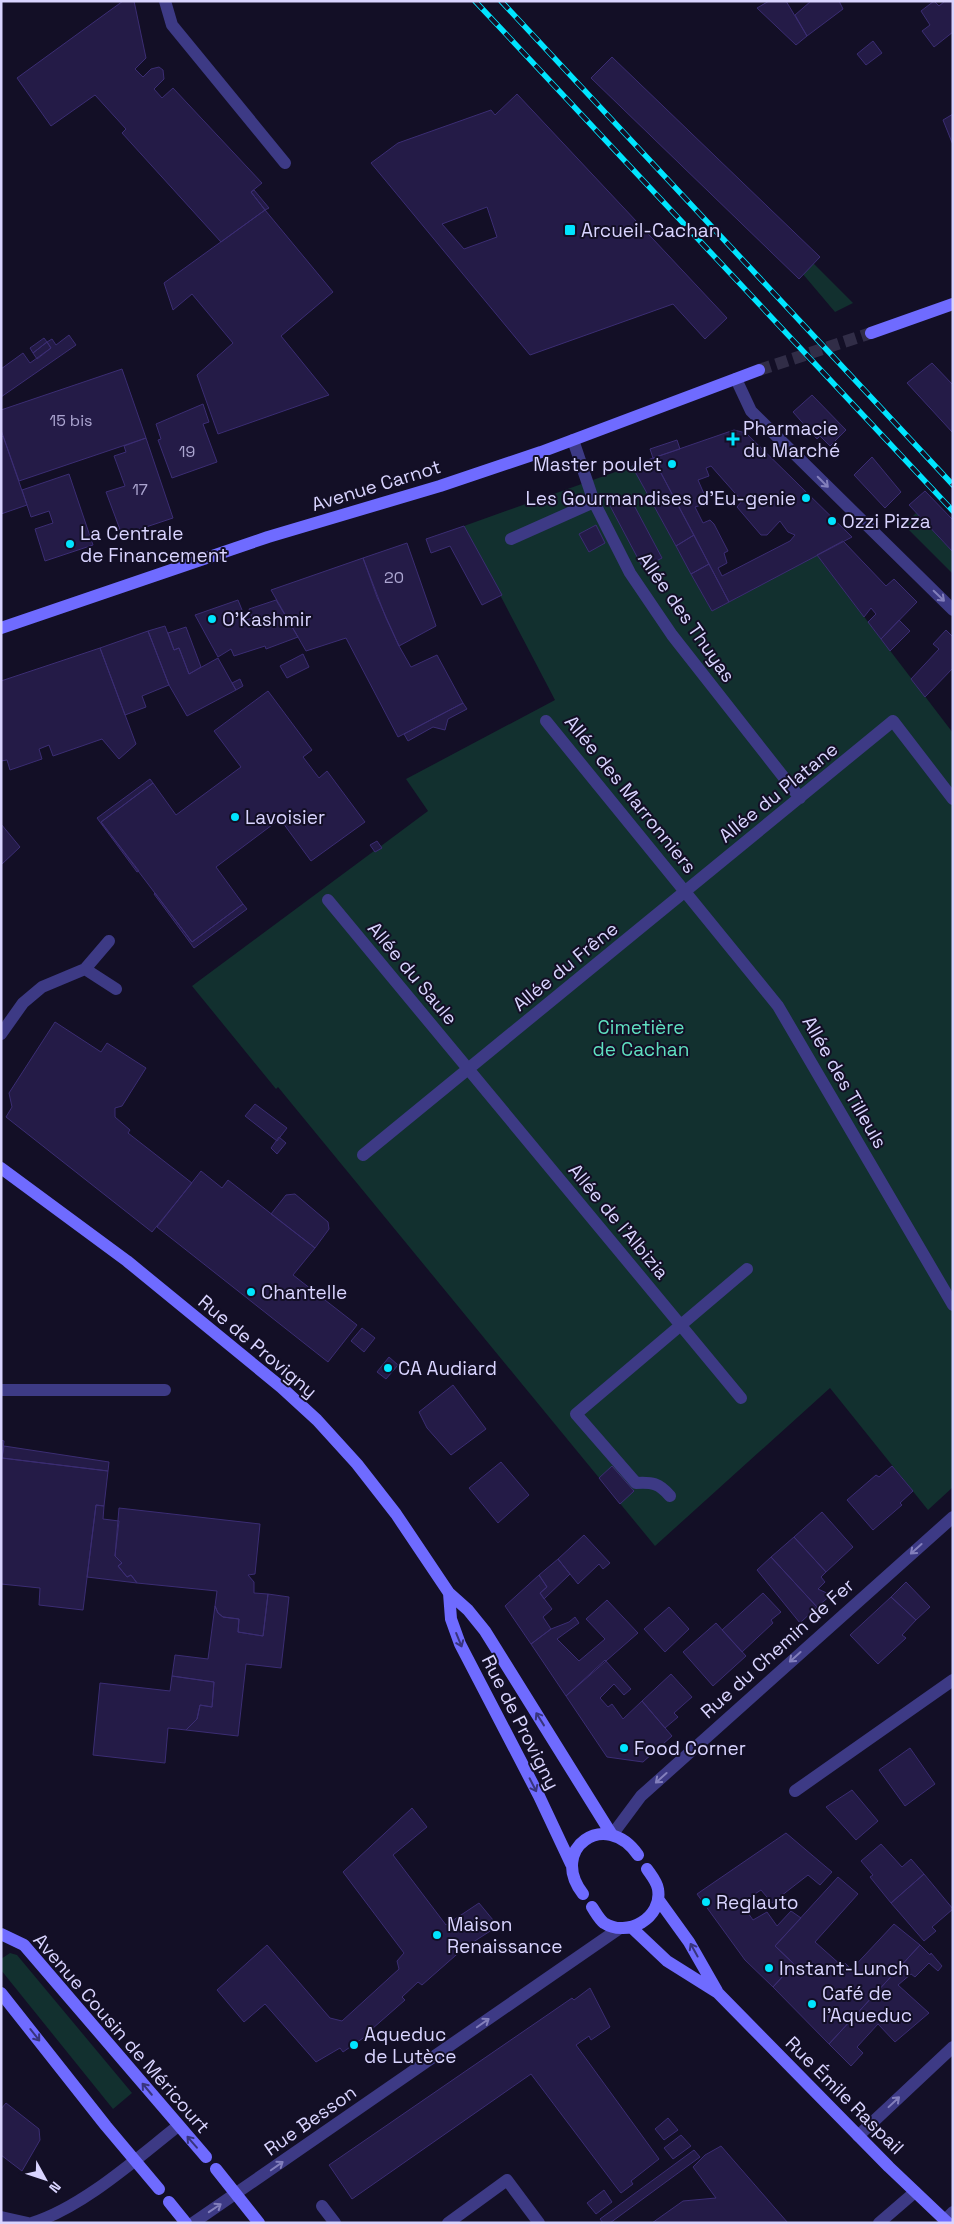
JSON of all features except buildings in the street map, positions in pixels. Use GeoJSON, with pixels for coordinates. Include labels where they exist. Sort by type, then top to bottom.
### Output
{"type":"FeatureCollection","features":[{"type":"Feature","properties":{"kind":"street"},"geometry":{"type":"LineString","coordinates":[[165,1],[172,25],[285,163]]}},
{"type":"Feature","properties":{"kind":"street"},"geometry":{"type":"LineString","coordinates":[[871,333],[953,304]]}},
{"type":"Feature","properties":{"kind":"street","name":"Avenue Carnot"},"geometry":{"type":"LineString","coordinates":[[1,628],[268,537],[440,486],[573,440],[759,370]]}},
{"type":"Feature","properties":{"kind":"street"},"geometry":{"type":"LineString","coordinates":[[736,379],[751,411],[953,610]]}},
{"type":"Feature","properties":{"kind":"street","name":"Allée des Thuyas"},"geometry":{"type":"LineString","coordinates":[[573,440],[594,502],[630,573],[672,635],[800,798]]}},
{"type":"Feature","properties":{"kind":"street"},"geometry":{"type":"LineString","coordinates":[[511,539],[594,502]]}},
{"type":"Feature","properties":{"kind":"street","name":"Allée des Marronniers"},"geometry":{"type":"LineString","coordinates":[[546,721],[686,892]]}},
{"type":"Feature","properties":{"kind":"street","name":"Allée du Platane"},"geometry":{"type":"LineString","coordinates":[[686,892],[893,722],[953,799]]}},
{"type":"Feature","properties":{"kind":"street","name":"Allée du Frêne"},"geometry":{"type":"LineString","coordinates":[[363,1155],[686,892]]}},
{"type":"Feature","properties":{"kind":"street","name":"Allée des Tilleuls"},"geometry":{"type":"LineString","coordinates":[[686,892],[778,1006],[953,1305]]}},
{"type":"Feature","properties":{"kind":"street","name":"Allée du Saule"},"geometry":{"type":"LineString","coordinates":[[328,900],[468,1069]]}},
{"type":"Feature","properties":{"kind":"street"},"geometry":{"type":"LineString","coordinates":[[1,1034],[23,1003],[42,987],[86,969],[109,941]]}},
{"type":"Feature","properties":{"kind":"street"},"geometry":{"type":"LineString","coordinates":[[86,969],[116,989]]}},
{"type":"Feature","properties":{"kind":"street","name":"Allée de l'Albizia"},"geometry":{"type":"LineString","coordinates":[[468,1069],[741,1398]]}},
{"type":"Feature","properties":{"kind":"street","name":"Rue de Provigny"},"geometry":{"type":"LineString","coordinates":[[1,1168],[127,1261],[281,1387],[317,1420],[357,1464],[396,1514],[449,1593],[468,1610],[485,1631],[612,1834]]}},
{"type":"Feature","properties":{"kind":"street"},"geometry":{"type":"LineString","coordinates":[[670,1496],[658,1484],[651,1482],[636,1483],[576,1414],[747,1270]]}},
{"type":"Feature","properties":{"kind":"street"},"geometry":{"type":"LineString","coordinates":[[1,1390],[165,1390]]}},
{"type":"Feature","properties":{"kind":"street","name":"Rue du Chemin de Fer"},"geometry":{"type":"LineString","coordinates":[[612,1834],[641,1796],[953,1517]]}},
{"type":"Feature","properties":{"kind":"street","name":"Rue de Provigny"},"geometry":{"type":"LineString","coordinates":[[449,1593],[451,1619],[460,1644],[539,1796],[571,1864],[572,1878],[583,1894]]}},
{"type":"Feature","properties":{"kind":"street"},"geometry":{"type":"LineString","coordinates":[[795,1791],[953,1680]]}},
{"type":"Feature","properties":{"kind":"street"},"geometry":{"type":"LineString","coordinates":[[571,1864],[574,1854],[584,1842],[599,1834],[612,1834],[626,1841],[638,1855]]}},
{"type":"Feature","properties":{"kind":"street"},"geometry":{"type":"LineString","coordinates":[[626,1927],[641,1924],[649,1916],[658,1900],[658,1889],[647,1869]]}},
{"type":"Feature","properties":{"kind":"street","name":"Rue Émile Raspail"},"geometry":{"type":"LineString","coordinates":[[658,1900],[689,1942],[718,1993]]}},
{"type":"Feature","properties":{"kind":"street","name":"Rue Émile Raspail"},"geometry":{"type":"LineString","coordinates":[[592,1907],[605,1923],[626,1927],[667,1962],[718,1993],[915,2192],[949,2218]]}},
{"type":"Feature","properties":{"kind":"street","name":"Rue Besson"},"geometry":{"type":"LineString","coordinates":[[193,2223],[626,1927]]}},
{"type":"Feature","properties":{"kind":"street","name":"Avenue Cousin de Méricourt"},"geometry":{"type":"LineString","coordinates":[[3,1937],[24,1944],[206,2157]]}},
{"type":"Feature","properties":{"kind":"street"},"geometry":{"type":"LineString","coordinates":[[2,1997],[160,2190]]}},
{"type":"Feature","properties":{"kind":"street"},"geometry":{"type":"LineString","coordinates":[[858,2136],[953,2047]]}},
{"type":"Feature","properties":{"kind":"street"},"geometry":{"type":"LineString","coordinates":[[32,2223],[53,2216],[135,2160],[178,2126]]}},
{"type":"Feature","properties":{"kind":"street"},"geometry":{"type":"LineString","coordinates":[[216,2169],[259,2223]]}},
{"type":"Feature","properties":{"kind":"street"},"geometry":{"type":"LineString","coordinates":[[448,2223],[507,2180],[539,2223]]}},
{"type":"Feature","properties":{"kind":"street"},"geometry":{"type":"LineString","coordinates":[[879,2223],[915,2192]]}},
{"type":"Feature","properties":{"kind":"street"},"geometry":{"type":"LineString","coordinates":[[169,2202],[186,2223]]}},
{"type":"Feature","properties":{"kind":"street"},"geometry":{"type":"LineString","coordinates":[[322,2206],[335,2223]]}},
{"type":"Feature","properties":{"kind":"street"},"geometry":{"type":"LineString","coordinates":[[1,2217],[28,2223]]}},
{"type":"Feature","properties":{"kind":"green space"},"geometry":{"type":"Polygon","coordinates":[[[813,263],[853,303],[835,312],[802,273],[813,263]]]}},
{"type":"Feature","properties":{"kind":"green space","name":"Cimetière de Cachan"},"geometry":{"type":"Polygon","coordinates":[[[632,466],[712,611],[817,555],[953,733],[953,1487],[928,1510],[830,1388],[655,1546],[278,1087],[276,1089],[192,986],[374,851],[381,848],[381,846],[428,811],[406,779],[555,700],[464,526],[632,466]]]}},
{"type":"Feature","properties":{"kind":"green space"},"geometry":{"type":"Polygon","coordinates":[[[916,513],[953,552],[953,574],[904,525],[916,513]]]}},
{"type":"Feature","properties":{"kind":"green space"},"geometry":{"type":"Polygon","coordinates":[[[10,1953],[17,1955],[132,2093],[113,2109],[1,1970],[1,1959],[10,1953]]]}},
{"type":"Feature","properties":{"kind":"tunnel"},"geometry":{"type":"LineString","coordinates":[[759,370],[871,333]]}},
{"type":"Feature","properties":{"kind":"railway"},"geometry":{"type":"LineString","coordinates":[[475,1],[953,511]]}},
{"type":"Feature","properties":{"kind":"railway"},"geometry":{"type":"LineString","coordinates":[[501,1],[953,485]]}},
{"type":"Feature","properties":{"kind":"place","name":"Arcueil-Cachan"},"geometry":{"type":"Point","coordinates":[570,230]}},
{"type":"Feature","properties":{"kind":"place","name":"Pharmacie du Marché"},"geometry":{"type":"Point","coordinates":[733,439]}},
{"type":"Feature","properties":{"kind":"place","name":"Master poulet"},"geometry":{"type":"Point","coordinates":[672,464]}},
{"type":"Feature","properties":{"kind":"place","name":"Les Gourmandises d'Eu-genie"},"geometry":{"type":"Point","coordinates":[806,498]}},
{"type":"Feature","properties":{"kind":"place","name":"Ozzi Pizza"},"geometry":{"type":"Point","coordinates":[832,521]}},
{"type":"Feature","properties":{"kind":"place","name":"La Centrale de Financement"},"geometry":{"type":"Point","coordinates":[70,544]}},
{"type":"Feature","properties":{"kind":"place","name":"O'Kashmir"},"geometry":{"type":"Point","coordinates":[212,619]}},
{"type":"Feature","properties":{"kind":"place","name":"Lavoisier"},"geometry":{"type":"Point","coordinates":[235,817]}},
{"type":"Feature","properties":{"kind":"place","name":"Chantelle"},"geometry":{"type":"Point","coordinates":[251,1292]}},
{"type":"Feature","properties":{"kind":"place","name":"CA Audiard"},"geometry":{"type":"Point","coordinates":[388,1368]}},
{"type":"Feature","properties":{"kind":"place","name":"Food Corner"},"geometry":{"type":"Point","coordinates":[624,1748]}},
{"type":"Feature","properties":{"kind":"place","name":"Reglauto"},"geometry":{"type":"Point","coordinates":[706,1902]}},
{"type":"Feature","properties":{"kind":"place","name":"Maison Renaissance"},"geometry":{"type":"Point","coordinates":[437,1935]}},
{"type":"Feature","properties":{"kind":"place","name":"Instant-Lunch"},"geometry":{"type":"Point","coordinates":[769,1968]}},
{"type":"Feature","properties":{"kind":"place","name":"Café de l'Aqueduc"},"geometry":{"type":"Point","coordinates":[812,2004]}},
{"type":"Feature","properties":{"kind":"place","name":"Aqueduc de Lutèce"},"geometry":{"type":"Point","coordinates":[354,2045]}}]}
